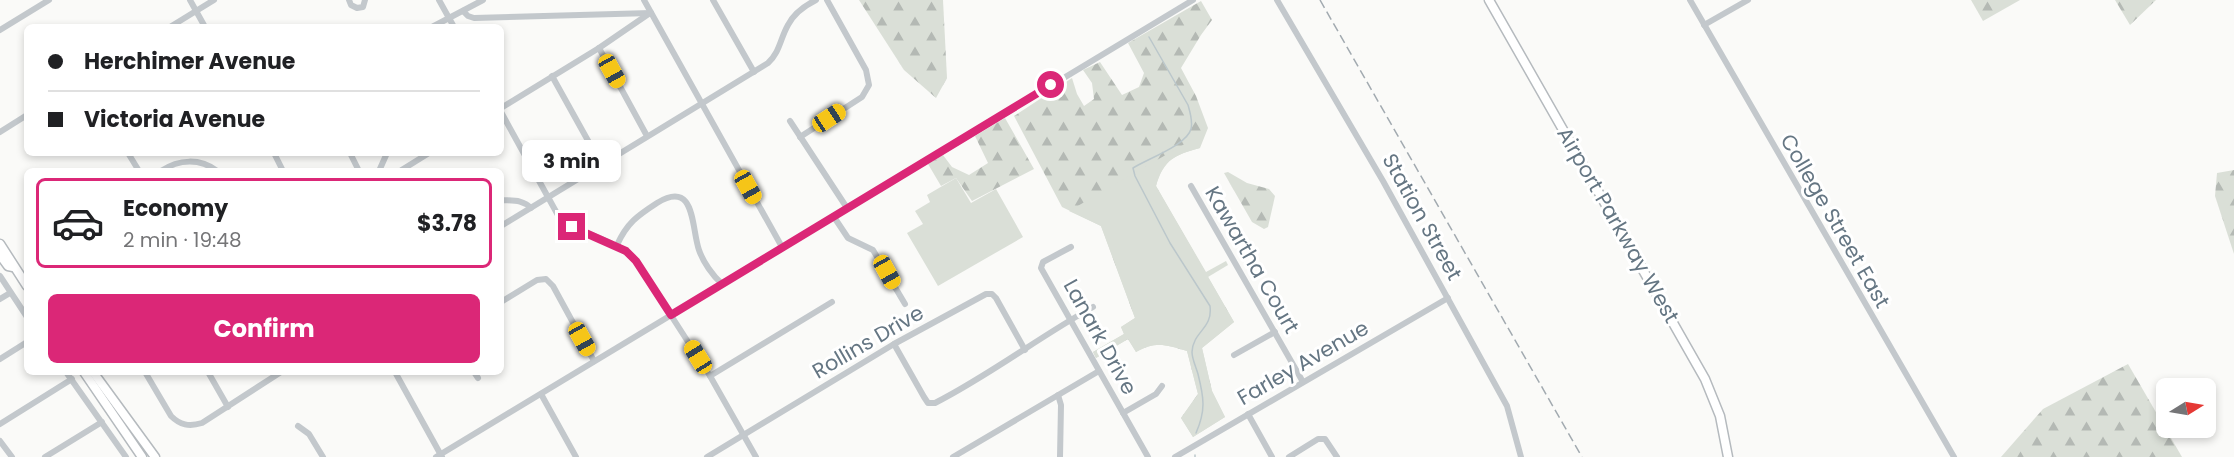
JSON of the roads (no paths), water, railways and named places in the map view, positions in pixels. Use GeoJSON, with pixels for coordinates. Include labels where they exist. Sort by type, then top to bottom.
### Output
{"type":"FeatureCollection","features":[{"type":"Feature","properties":{"kind":"main road","name":"Airport Parkway West"},"geometry":{"type":"LineString","coordinates":[[1489,0],[1705,379],[1720,416],[1728,457]]}},
{"type":"Feature","properties":{"kind":"main road"},"geometry":{"type":"LineString","coordinates":[[0,244],[24,282]]}},
{"type":"Feature","properties":{"kind":"main road"},"geometry":{"type":"LineString","coordinates":[[0,255],[8,266],[14,267]]}},
{"type":"Feature","properties":{"kind":"main road"},"geometry":{"type":"LineString","coordinates":[[86,375],[142,457]]}},
{"type":"Feature","properties":{"kind":"main road"},"geometry":{"type":"LineString","coordinates":[[95,375],[155,457]]}},
{"type":"Feature","properties":{"kind":"street"},"geometry":{"type":"LineString","coordinates":[[0,30],[50,0]]}},
{"type":"Feature","properties":{"kind":"street"},"geometry":{"type":"LineString","coordinates":[[190,0],[203,24]]}},
{"type":"Feature","properties":{"kind":"street"},"geometry":{"type":"LineString","coordinates":[[175,24],[214,0]]}},
{"type":"Feature","properties":{"kind":"street"},"geometry":{"type":"LineString","coordinates":[[349,0],[351,5],[357,8],[363,7],[366,0]]}},
{"type":"Feature","properties":{"kind":"street"},"geometry":{"type":"LineString","coordinates":[[439,0],[452,24]]}},
{"type":"Feature","properties":{"kind":"street"},"geometry":{"type":"LineString","coordinates":[[439,24],[483,0]]}},
{"type":"Feature","properties":{"kind":"street"},"geometry":{"type":"LineString","coordinates":[[644,0],[782,247]]}},
{"type":"Feature","properties":{"kind":"street"},"geometry":{"type":"LineString","coordinates":[[713,0],[754,72]]}},
{"type":"Feature","properties":{"kind":"street"},"geometry":{"type":"LineString","coordinates":[[504,224],[768,63],[776,53],[794,15],[816,0]]}},
{"type":"Feature","properties":{"kind":"street"},"geometry":{"type":"LineString","coordinates":[[800,137],[862,97],[869,85],[866,70],[827,0]]}},
{"type":"Feature","properties":{"kind":"street"},"geometry":{"type":"LineString","coordinates":[[397,375],[440,456],[1193,0]]}},
{"type":"Feature","properties":{"kind":"street","name":"Station Street"},"geometry":{"type":"LineString","coordinates":[[1277,0],[1383,181],[1507,406],[1521,457]]}},
{"type":"Feature","properties":{"kind":"street","name":"College Street East"},"geometry":{"type":"LineString","coordinates":[[1690,0],[1954,457]]}},
{"type":"Feature","properties":{"kind":"street"},"geometry":{"type":"LineString","coordinates":[[1704,25],[1748,0]]}},
{"type":"Feature","properties":{"kind":"street"},"geometry":{"type":"LineString","coordinates":[[463,11],[474,18],[651,13]]}},
{"type":"Feature","properties":{"kind":"street"},"geometry":{"type":"LineString","coordinates":[[504,108],[651,13]]}},
{"type":"Feature","properties":{"kind":"street"},"geometry":{"type":"LineString","coordinates":[[599,48],[647,136]]}},
{"type":"Feature","properties":{"kind":"street"},"geometry":{"type":"LineString","coordinates":[[552,76],[600,164]]}},
{"type":"Feature","properties":{"kind":"street"},"geometry":{"type":"LineString","coordinates":[[504,116],[559,217],[572,227],[617,245],[636,261],[710,376],[756,457]]}},
{"type":"Feature","properties":{"kind":"street"},"geometry":{"type":"LineString","coordinates":[[0,132],[24,117]]}},
{"type":"Feature","properties":{"kind":"street"},"geometry":{"type":"LineString","coordinates":[[789,121],[847,208]]}},
{"type":"Feature","properties":{"kind":"street"},"geometry":{"type":"LineString","coordinates":[[405,168],[424,156]]}},
{"type":"Feature","properties":{"kind":"street"},"geometry":{"type":"LineString","coordinates":[[167,168],[177,163],[190,161],[202,162],[212,168]]}},
{"type":"Feature","properties":{"kind":"street","name":"Kawartha Court"},"geometry":{"type":"LineString","coordinates":[[1191,186],[1303,382]]}},
{"type":"Feature","properties":{"kind":"street"},"geometry":{"type":"LineString","coordinates":[[617,245],[623,231],[637,216],[665,198],[674,195],[681,198],[692,215],[703,259],[722,284]]}},
{"type":"Feature","properties":{"kind":"street"},"geometry":{"type":"LineString","coordinates":[[504,200],[521,201],[531,208]]}},
{"type":"Feature","properties":{"kind":"street"},"geometry":{"type":"LineString","coordinates":[[834,217],[848,238],[873,250],[905,304]]}},
{"type":"Feature","properties":{"kind":"street","name":"Lanark Drive"},"geometry":{"type":"LineString","coordinates":[[1071,247],[1041,264],[1148,457]]}},
{"type":"Feature","properties":{"kind":"street"},"geometry":{"type":"LineString","coordinates":[[0,276],[24,313]]}},
{"type":"Feature","properties":{"kind":"street"},"geometry":{"type":"LineString","coordinates":[[504,300],[537,280],[546,279],[553,286],[594,361]]}},
{"type":"Feature","properties":{"kind":"street"},"geometry":{"type":"LineString","coordinates":[[0,299],[10,293]]}},
{"type":"Feature","properties":{"kind":"street","name":"Rollins Drive"},"geometry":{"type":"LineString","coordinates":[[707,457],[894,344],[967,304],[992,294],[1025,350]]}},
{"type":"Feature","properties":{"kind":"street","name":"Farley Avenue"},"geometry":{"type":"LineString","coordinates":[[1175,457],[1448,298]]}},
{"type":"Feature","properties":{"kind":"street"},"geometry":{"type":"LineString","coordinates":[[710,376],[832,302]]}},
{"type":"Feature","properties":{"kind":"street"},"geometry":{"type":"LineString","coordinates":[[894,344],[924,397],[928,402],[934,403],[1093,308]]}},
{"type":"Feature","properties":{"kind":"street"},"geometry":{"type":"LineString","coordinates":[[1234,355],[1275,332]]}},
{"type":"Feature","properties":{"kind":"street"},"geometry":{"type":"LineString","coordinates":[[0,359],[24,344]]}},
{"type":"Feature","properties":{"kind":"street"},"geometry":{"type":"LineString","coordinates":[[953,457],[1099,371]]}},
{"type":"Feature","properties":{"kind":"street"},"geometry":{"type":"LineString","coordinates":[[69,375],[126,457]]}},
{"type":"Feature","properties":{"kind":"street"},"geometry":{"type":"LineString","coordinates":[[148,375],[176,422],[193,426],[202,423],[277,375]]}},
{"type":"Feature","properties":{"kind":"street"},"geometry":{"type":"LineString","coordinates":[[210,375],[228,407]]}},
{"type":"Feature","properties":{"kind":"street"},"geometry":{"type":"LineString","coordinates":[[268,375],[271,380]]}},
{"type":"Feature","properties":{"kind":"street"},"geometry":{"type":"LineString","coordinates":[[0,424],[72,379]]}},
{"type":"Feature","properties":{"kind":"street"},"geometry":{"type":"LineString","coordinates":[[1123,413],[1156,394],[1162,386]]}},
{"type":"Feature","properties":{"kind":"street"},"geometry":{"type":"LineString","coordinates":[[541,394],[576,457]]}},
{"type":"Feature","properties":{"kind":"street"},"geometry":{"type":"LineString","coordinates":[[1058,395],[1061,405],[1060,457]]}},
{"type":"Feature","properties":{"kind":"street"},"geometry":{"type":"LineString","coordinates":[[1248,414],[1272,457]]}},
{"type":"Feature","properties":{"kind":"street"},"geometry":{"type":"LineString","coordinates":[[45,457],[102,422]]}},
{"type":"Feature","properties":{"kind":"street"},"geometry":{"type":"LineString","coordinates":[[298,426],[309,434],[323,457]]}},
{"type":"Feature","properties":{"kind":"street"},"geometry":{"type":"LineString","coordinates":[[1289,457],[1318,439],[1325,439],[1336,457]]}},
{"type":"Feature","properties":{"kind":"street"},"geometry":{"type":"LineString","coordinates":[[0,441],[12,457]]}},
{"type":"Feature","properties":{"kind":"waterway"},"geometry":{"type":"LineString","coordinates":[[1149,37],[1188,105],[1191,120],[1191,129],[1182,141],[1133,168],[1170,243],[1210,306],[1209,320],[1196,339],[1192,352],[1203,397],[1201,417],[1196,433]]}},
{"type":"Feature","properties":{"kind":"railway"},"geometry":{"type":"LineString","coordinates":[[1320,0],[1582,457]]}}]}
